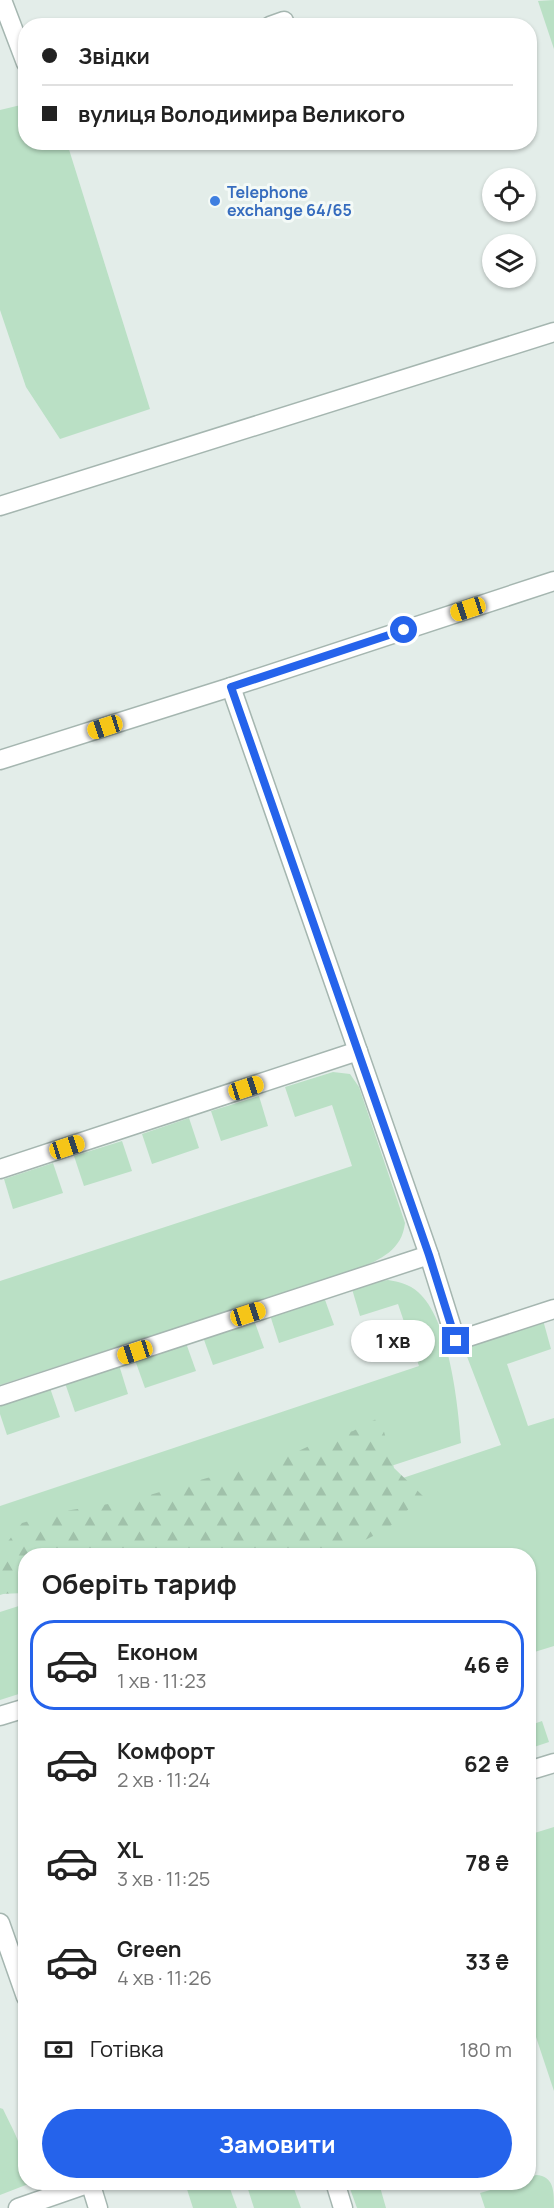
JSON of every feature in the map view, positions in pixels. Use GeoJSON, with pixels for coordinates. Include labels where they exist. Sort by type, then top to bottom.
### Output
{"type":"FeatureCollection","features":[{"type":"Feature","properties":{"kind":"lane"},"geometry":{"type":"LineString","coordinates":[[2,0],[18,42]]}},
{"type":"Feature","properties":{"kind":"lane"},"geometry":{"type":"LineString","coordinates":[[0,506],[554,332]]}},
{"type":"Feature","properties":{"kind":"lane"},"geometry":{"type":"LineString","coordinates":[[0,760],[554,581]]}},
{"type":"Feature","properties":{"kind":"lane"},"geometry":{"type":"LineString","coordinates":[[231,687],[429,1255],[456,1341],[554,1309]]}},
{"type":"Feature","properties":{"kind":"lane"},"geometry":{"type":"LineString","coordinates":[[0,1169],[358,1051]]}},
{"type":"Feature","properties":{"kind":"lane"},"geometry":{"type":"LineString","coordinates":[[0,1396],[429,1255]]}},
{"type":"Feature","properties":{"kind":"lane"},"geometry":{"type":"LineString","coordinates":[[0,1716],[18,1710]]}},
{"type":"Feature","properties":{"kind":"lane"},"geometry":{"type":"LineString","coordinates":[[536,1769],[554,1763]]}},
{"type":"Feature","properties":{"kind":"lane"},"geometry":{"type":"LineString","coordinates":[[0,1923],[18,1974]]}},
{"type":"Feature","properties":{"kind":"lane"},"geometry":{"type":"LineString","coordinates":[[18,2208],[70,2190]]}},
{"type":"Feature","properties":{"kind":"lane"},"geometry":{"type":"LineString","coordinates":[[92,2190],[98,2208]]}},
{"type":"Feature","properties":{"kind":"lane"},"geometry":{"type":"LineString","coordinates":[[337,2190],[343,2208]]}},
{"type":"Feature","properties":{"kind":"green space"},"geometry":{"type":"Polygon","coordinates":[[[554,0],[554,49],[538,1],[554,0]]]}},
{"type":"Feature","properties":{"kind":"green space"},"geometry":{"type":"Polygon","coordinates":[[[18,106],[18,150],[69,150],[150,409],[60,439],[26,387],[0,310],[0,110],[18,106]]]}},
{"type":"Feature","properties":{"kind":"green space"},"geometry":{"type":"Polygon","coordinates":[[[333,1072],[350,1074],[359,1087],[405,1223],[400,1240],[395,1247],[375,1261],[358,1269],[0,1385],[0,1281],[352,1166],[332,1105],[295,1117],[285,1087],[333,1072]]]}},
{"type":"Feature","properties":{"kind":"green space"},"geometry":{"type":"Polygon","coordinates":[[[259,1096],[268,1126],[221,1141],[211,1111],[259,1096]]]}},
{"type":"Feature","properties":{"kind":"green space"},"geometry":{"type":"Polygon","coordinates":[[[189,1118],[199,1148],[152,1164],[142,1134],[189,1118]]]}},
{"type":"Feature","properties":{"kind":"green space"},"geometry":{"type":"Polygon","coordinates":[[[122,1141],[132,1171],[84,1186],[74,1156],[122,1141]]]}},
{"type":"Feature","properties":{"kind":"green space"},"geometry":{"type":"Polygon","coordinates":[[[53,1163],[63,1193],[13,1209],[4,1179],[53,1163]]]}},
{"type":"Feature","properties":{"kind":"green space"},"geometry":{"type":"Polygon","coordinates":[[[388,1280],[407,1285],[418,1292],[429,1305],[437,1321],[450,1363],[461,1443],[141,1548],[18,1548],[18,1589],[0,1595],[0,1506],[419,1366],[398,1304],[360,1316],[352,1289],[371,1282],[388,1280]]]}},
{"type":"Feature","properties":{"kind":"green space"},"geometry":{"type":"Polygon","coordinates":[[[324,1297],[334,1325],[279,1343],[270,1315],[324,1297]]]}},
{"type":"Feature","properties":{"kind":"green space"},"geometry":{"type":"Polygon","coordinates":[[[254,1320],[264,1348],[213,1365],[203,1337],[254,1320]]]}},
{"type":"Feature","properties":{"kind":"green space"},"geometry":{"type":"Polygon","coordinates":[[[543,1320],[551,1349],[507,1364],[528,1426],[554,1418],[554,1646],[536,1652],[536,1548],[195,1548],[501,1445],[466,1354],[469,1345],[543,1320]]]}},
{"type":"Feature","properties":{"kind":"green space"},"geometry":{"type":"Polygon","coordinates":[[[186,1343],[196,1371],[145,1388],[135,1360],[186,1343]]]}},
{"type":"Feature","properties":{"kind":"green space"},"geometry":{"type":"Polygon","coordinates":[[[119,1365],[128,1394],[75,1412],[65,1383],[119,1365]]]}},
{"type":"Feature","properties":{"kind":"green space"},"geometry":{"type":"Polygon","coordinates":[[[50,1388],[60,1417],[7,1435],[0,1414],[0,1405],[50,1388]]]}},
{"type":"Feature","properties":{"kind":"green space"},"geometry":{"type":"Polygon","coordinates":[[[380,1417],[394,1468],[423,1496],[387,1529],[349,1548],[18,1548],[18,1593],[0,1594],[0,1552],[22,1523],[65,1511],[133,1500],[207,1478],[270,1464],[318,1442],[353,1431],[380,1417]]]}},
{"type":"Feature","properties":{"kind":"green space"},"geometry":{"type":"Polygon","coordinates":[[[18,1606],[18,1694],[0,1700],[0,1612],[18,1606]]]}},
{"type":"Feature","properties":{"kind":"green space"},"geometry":{"type":"Polygon","coordinates":[[[542,1721],[549,1742],[536,1746],[536,1723],[542,1721]]]}},
{"type":"Feature","properties":{"kind":"green space"},"geometry":{"type":"Polygon","coordinates":[[[554,1827],[554,2091],[536,2037],[536,1833],[554,1827]]]}},
{"type":"Feature","properties":{"kind":"green space"},"geometry":{"type":"Polygon","coordinates":[[[0,2108],[3,2109],[18,2142],[18,2188],[0,2195],[0,2108]]]}},
{"type":"Feature","properties":{"kind":"green space"},"geometry":{"type":"Polygon","coordinates":[[[536,2175],[542,2176],[550,2181],[552,2186],[554,2208],[485,2208],[480,2193],[490,2190],[536,2190],[536,2175]]]}},
{"type":"Feature","properties":{"kind":"green space"},"geometry":{"type":"Polygon","coordinates":[[[187,2190],[231,2190],[237,2208],[193,2208],[187,2190]]]}},
{"type":"Feature","properties":{"kind":"green space"},"geometry":{"type":"Polygon","coordinates":[[[248,2190],[295,2190],[301,2208],[254,2208],[248,2190]]]}},
{"type":"Feature","properties":{"kind":"green space"},"geometry":{"type":"Polygon","coordinates":[[[351,2190],[381,2190],[386,2208],[357,2208],[351,2190]]]}},
{"type":"Feature","properties":{"kind":"place","name":"Telephone exchange 64/65"},"geometry":{"type":"Point","coordinates":[215,201]}},
{"type":"Feature","properties":{"kind":"route"},"geometry":{"type":"LineString","coordinates":[[404,630],[231,687],[429,1255],[456,1341]]}}]}
